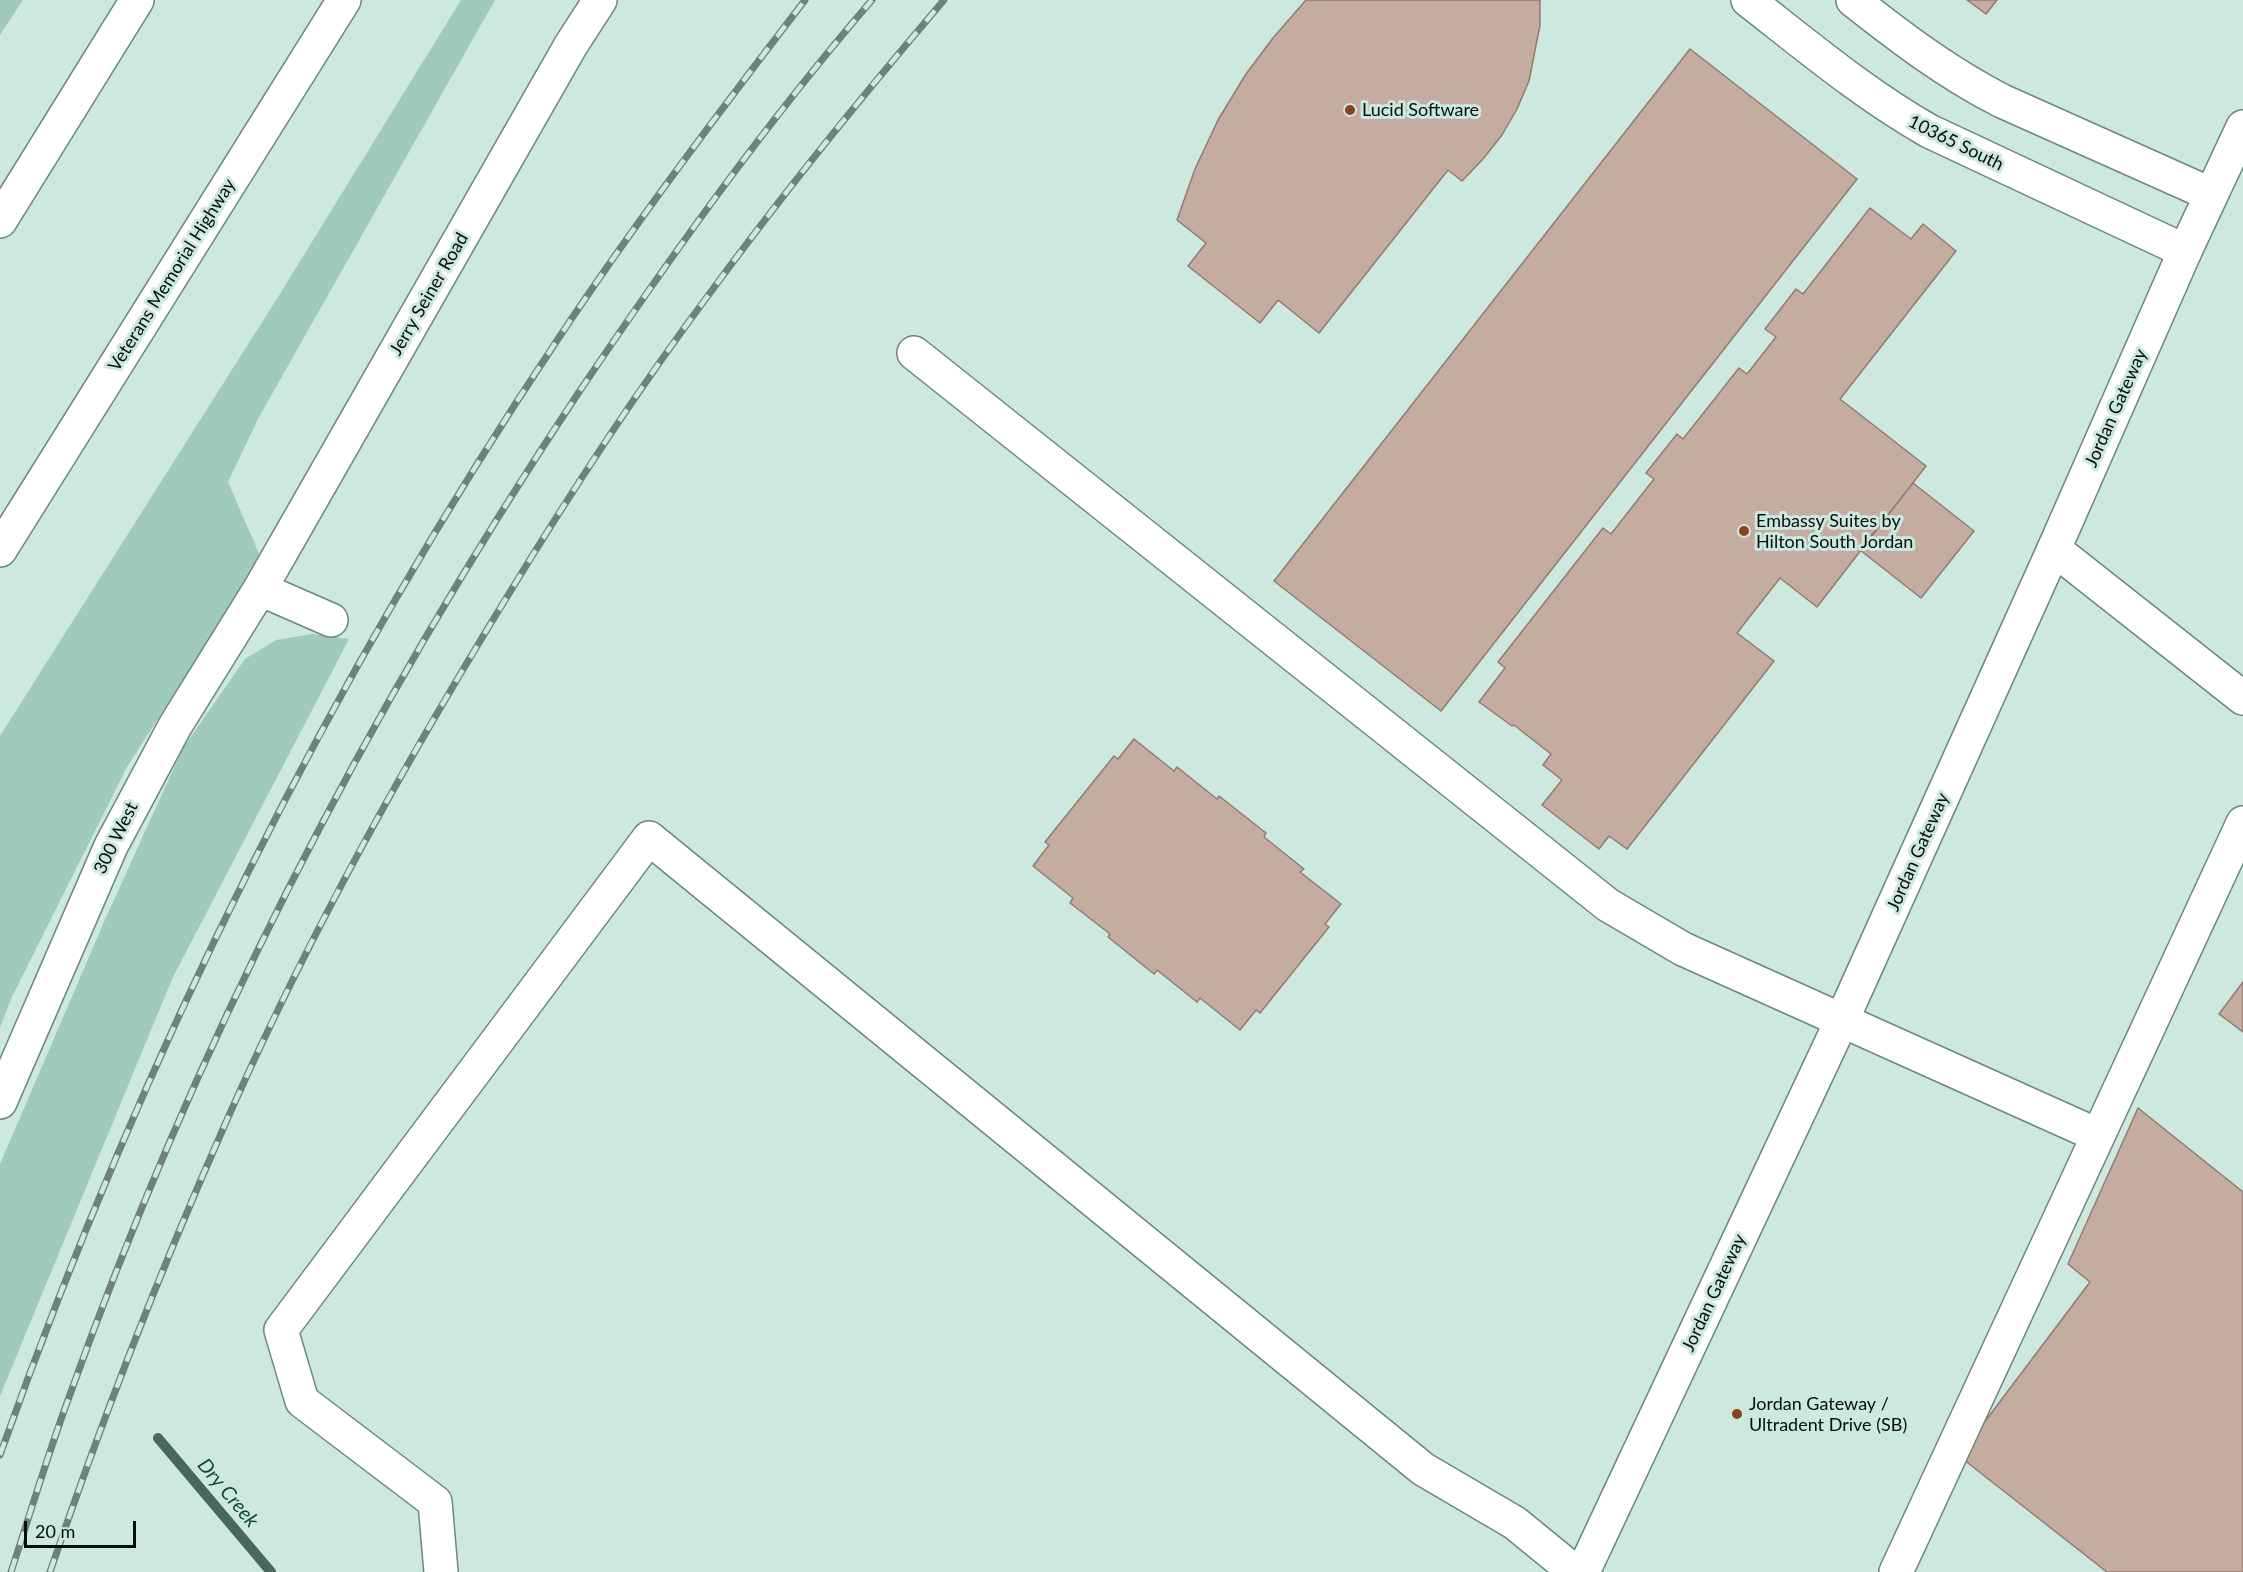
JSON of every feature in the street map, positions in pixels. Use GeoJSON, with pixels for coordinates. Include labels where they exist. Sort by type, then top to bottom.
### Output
{"type":"FeatureCollection","features":[{"type":"Feature","properties":{"kind":"main road"},"geometry":{"type":"LineString","coordinates":[[0,221],[137,0]]}},
{"type":"Feature","properties":{"kind":"main road","name":"Veterans Memorial Highway"},"geometry":{"type":"LineString","coordinates":[[0,550],[344,0]]}},
{"type":"Feature","properties":{"kind":"main road","name":"Jerry Seiner Road"},"geometry":{"type":"LineString","coordinates":[[260,589],[571,45],[600,0]]}},
{"type":"Feature","properties":{"kind":"main road","name":"10365 South"},"geometry":{"type":"LineString","coordinates":[[1748,0],[1884,105],[1929,131],[2185,251]]}},
{"type":"Feature","properties":{"kind":"main road"},"geometry":{"type":"LineString","coordinates":[[1852,0],[1915,49],[1975,87],[2210,194]]}},
{"type":"Feature","properties":{"kind":"main road","name":"Jordan Gateway"},"geometry":{"type":"LineString","coordinates":[[1583,1572],[1842,1020],[2054,549],[2210,194],[2243,127]]}},
{"type":"Feature","properties":{"kind":"main road"},"geometry":{"type":"LineString","coordinates":[[914,353],[1608,904],[1683,949],[2097,1135]]}},
{"type":"Feature","properties":{"kind":"main road"},"geometry":{"type":"LineString","coordinates":[[2054,549],[2243,698]]}},
{"type":"Feature","properties":{"kind":"main road"},"geometry":{"type":"LineString","coordinates":[[260,589],[331,620]]}},
{"type":"Feature","properties":{"kind":"main road","name":"300 West"},"geometry":{"type":"LineString","coordinates":[[0,1102],[111,846],[175,726],[260,589]]}},
{"type":"Feature","properties":{"kind":"main road"},"geometry":{"type":"LineString","coordinates":[[1896,1572],[2243,823]]}},
{"type":"Feature","properties":{"kind":"main road"},"geometry":{"type":"LineString","coordinates":[[441,1572],[435,1502],[302,1401],[281,1330],[649,838],[1423,1469],[1515,1523],[1575,1572]]}},
{"type":"Feature","properties":{"kind":"green space"},"geometry":{"type":"Polygon","coordinates":[[[0,0],[23,0],[0,35],[0,0]]]}},
{"type":"Feature","properties":{"kind":"green space"},"geometry":{"type":"Polygon","coordinates":[[[461,0],[495,0],[259,417],[228,482],[261,558],[127,767],[11,999],[0,1028],[0,736],[278,297],[461,0]]]}},
{"type":"Feature","properties":{"kind":"green space"},"geometry":{"type":"Polygon","coordinates":[[[313,634],[349,639],[172,979],[0,1396],[0,1164],[104,922],[183,748],[245,659],[276,640],[313,634]]]}},
{"type":"Feature","properties":{"kind":"building"},"geometry":{"type":"Polygon","coordinates":[[[1306,0],[1540,0],[1540,25],[1529,81],[1502,135],[1462,181],[1448,170],[1319,333],[1278,300],[1260,323],[1188,266],[1206,243],[1177,220],[1195,169],[1218,120],[1246,74],[1306,0]]]}},
{"type":"Feature","properties":{"kind":"building"},"geometry":{"type":"Polygon","coordinates":[[[1967,0],[1997,0],[1986,14],[1967,0]]]}},
{"type":"Feature","properties":{"kind":"building"},"geometry":{"type":"Polygon","coordinates":[[[1690,49],[1857,179],[1441,711],[1274,581],[1690,49]]]}},
{"type":"Feature","properties":{"kind":"building","name":"Embassy Suites by Hilton South Jordan"},"geometry":{"type":"Polygon","coordinates":[[[1870,208],[1911,239],[1923,224],[1956,251],[1840,399],[1926,466],[1817,607],[1780,578],[1737,633],[1774,661],[1627,849],[1609,836],[1599,849],[1542,805],[1562,780],[1543,765],[1551,754],[1514,725],[1512,726],[1479,702],[1505,668],[1498,662],[1603,528],[1611,534],[1654,479],[1646,473],[1677,434],[1683,439],[1739,368],[1747,374],[1776,337],[1765,329],[1796,289],[1803,294],[1870,208]]]}},
{"type":"Feature","properties":{"kind":"building"},"geometry":{"type":"Polygon","coordinates":[[[1913,483],[1974,531],[1921,598],[1860,550],[1913,483]]]}},
{"type":"Feature","properties":{"kind":"building"},"geometry":{"type":"Polygon","coordinates":[[[1134,739],[1174,771],[1177,767],[1217,799],[1219,796],[1266,833],[1264,837],[1304,869],[1300,872],[1341,904],[1325,924],[1329,927],[1260,1013],[1256,1010],[1240,1030],[1200,998],[1197,1002],[1157,970],[1154,974],[1108,937],[1110,934],[1070,903],[1073,898],[1033,866],[1049,845],[1045,842],[1114,756],[1118,759],[1134,739]]]}},
{"type":"Feature","properties":{"kind":"building"},"geometry":{"type":"Polygon","coordinates":[[[2243,982],[2243,1032],[2219,1014],[2243,982]]]}},
{"type":"Feature","properties":{"kind":"building"},"geometry":{"type":"Polygon","coordinates":[[[2138,1108],[2243,1192],[2243,1572],[2107,1572],[1959,1456],[2090,1282],[2068,1264],[2138,1108]]]}},
{"type":"Feature","properties":{"kind":"waterway","name":"Dry Creek"},"geometry":{"type":"LineString","coordinates":[[158,1438],[271,1572]]}},
{"type":"Feature","properties":{"kind":"railway"},"geometry":{"type":"LineString","coordinates":[[0,1455],[55,1308],[114,1164],[177,1021],[244,880],[316,741],[393,604],[473,470],[558,339],[648,210],[805,0]]}},
{"type":"Feature","properties":{"kind":"railway"},"geometry":{"type":"LineString","coordinates":[[11,1572],[68,1400],[118,1267],[172,1136],[230,1007],[359,755],[502,511],[579,392],[648,291],[757,142],[872,0]]}},
{"type":"Feature","properties":{"kind":"railway"},"geometry":{"type":"LineString","coordinates":[[50,1572],[132,1349],[223,1129],[285,994],[389,797],[527,565],[602,446],[655,369],[795,181],[944,0]]}},
{"type":"Feature","properties":{"kind":"place","name":"Lucid Software"},"geometry":{"type":"Point","coordinates":[1350,110]}},
{"type":"Feature","properties":{"kind":"place","name":"Embassy Suites by Hilton South Jordan"},"geometry":{"type":"Point","coordinates":[1744,531]}},
{"type":"Feature","properties":{"kind":"place","name":"Jordan Gateway / Ultradent Drive (SB)"},"geometry":{"type":"Point","coordinates":[1737,1414]}}]}
